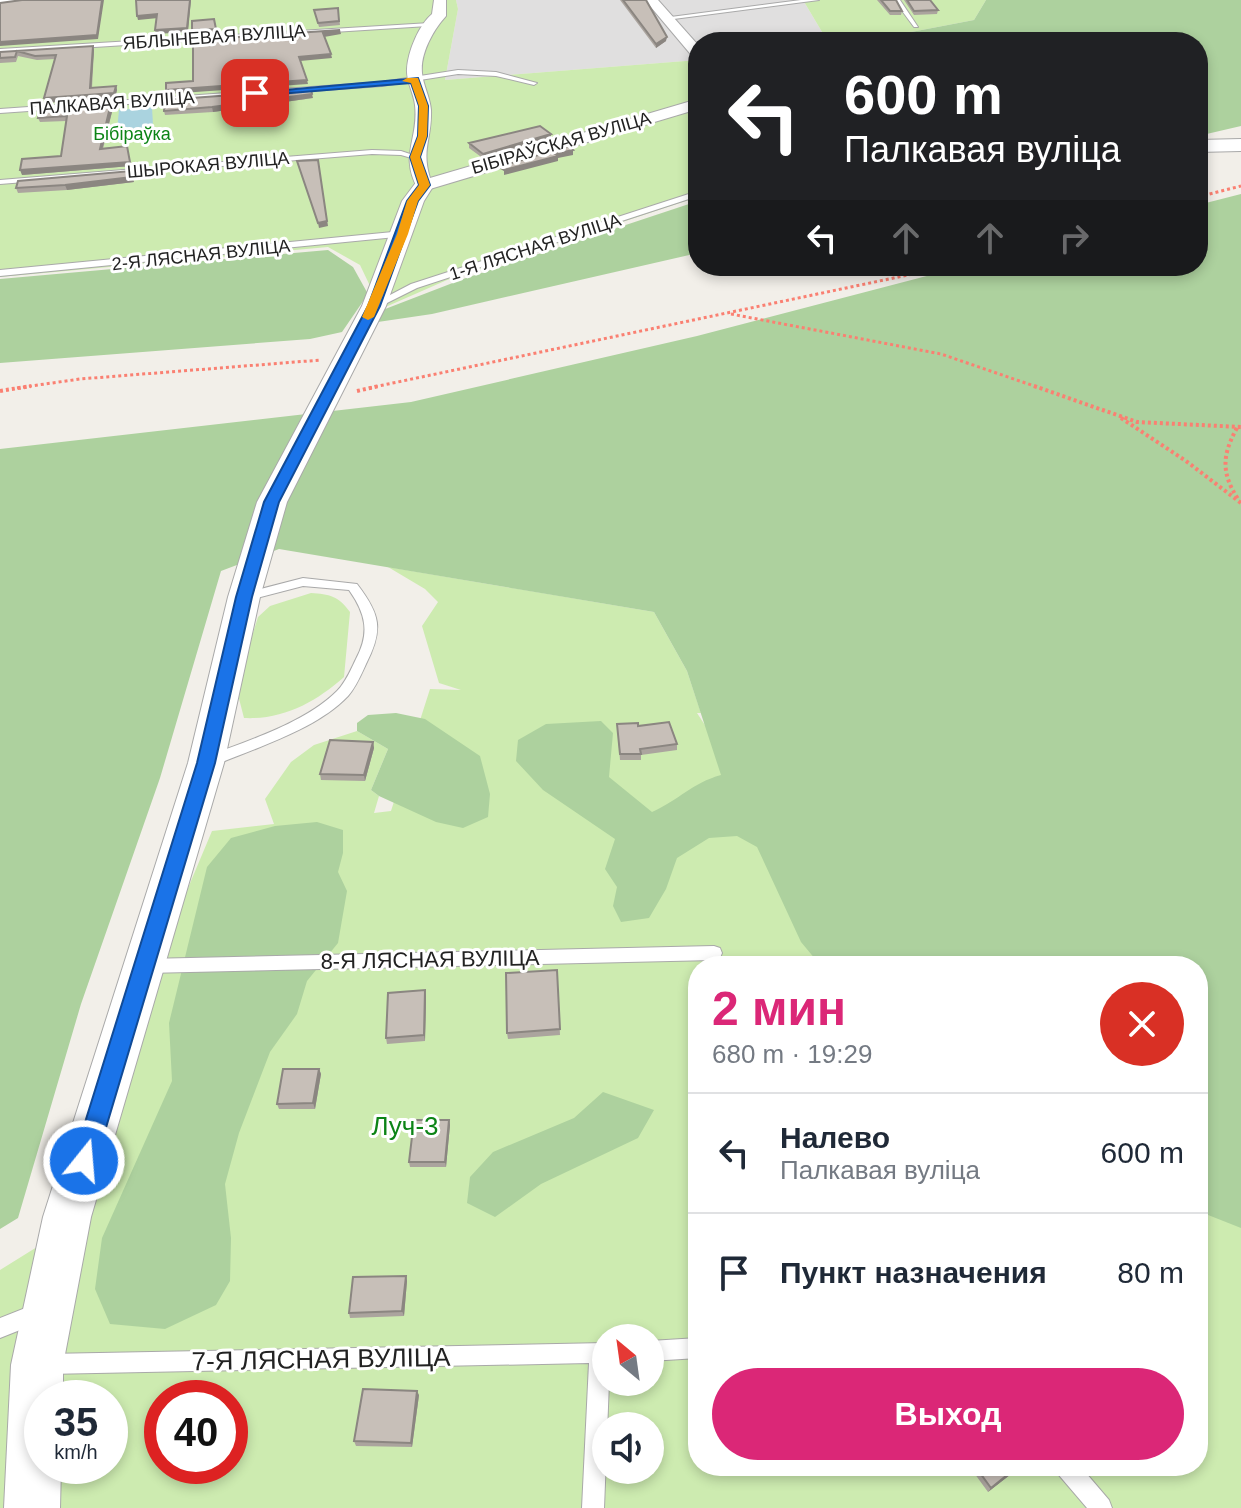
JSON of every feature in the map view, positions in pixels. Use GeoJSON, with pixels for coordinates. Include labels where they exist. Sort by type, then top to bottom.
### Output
{"type":"FeatureCollection","features":[{"type":"Feature","properties":{"kind":"street"},"geometry":{"type":"LineString","coordinates":[[32,1508],[37,1365],[67,1217],[206,763],[244,597],[272,502],[374,306],[413,201],[424,185],[415,157],[422,136],[423,106],[414,70],[428,24],[439,16],[440,0]]}},
{"type":"Feature","properties":{"kind":"street"},"geometry":{"type":"LineString","coordinates":[[651,0],[688,43]]}},
{"type":"Feature","properties":{"kind":"street","name":"БІБІРАЎСКАЯ ВУЛІЦА"},"geometry":{"type":"LineString","coordinates":[[424,185],[688,107]]}},
{"type":"Feature","properties":{"kind":"street"},"geometry":{"type":"LineString","coordinates":[[1208,146],[1241,145]]}},
{"type":"Feature","properties":{"kind":"lane"},"geometry":{"type":"LineString","coordinates":[[0,2],[29,0]]}},
{"type":"Feature","properties":{"kind":"lane"},"geometry":{"type":"LineString","coordinates":[[666,18],[816,0]]}},
{"type":"Feature","properties":{"kind":"lane"},"geometry":{"type":"LineString","coordinates":[[897,0],[916,26]]}},
{"type":"Feature","properties":{"kind":"lane","name":"ЯБЛЫНЕВАЯ ВУЛІЦА"},"geometry":{"type":"LineString","coordinates":[[0,51],[428,24]]}},
{"type":"Feature","properties":{"kind":"lane","name":"ПАЛКАВАЯ ВУЛІЦА"},"geometry":{"type":"LineString","coordinates":[[0,111],[415,80],[458,72],[496,74],[534,83]]}},
{"type":"Feature","properties":{"kind":"lane","name":"ШЫРОКАЯ ВУЛІЦА"},"geometry":{"type":"LineString","coordinates":[[0,182],[372,152],[415,157]]}},
{"type":"Feature","properties":{"kind":"lane","name":"1-Я ЛЯСНАЯ ВУЛІЦА"},"geometry":{"type":"LineString","coordinates":[[374,306],[414,286],[688,196]]}},
{"type":"Feature","properties":{"kind":"lane","name":"2-Я ЛЯСНАЯ ВУЛІЦА"},"geometry":{"type":"LineString","coordinates":[[0,273],[403,234]]}},
{"type":"Feature","properties":{"kind":"lane"},"geometry":{"type":"LineString","coordinates":[[384,274],[414,286]]}},
{"type":"Feature","properties":{"kind":"lane"},"geometry":{"type":"LineString","coordinates":[[206,763],[317,711],[344,692],[369,646],[373,627],[371,610],[353,587],[303,582],[244,597]]}},
{"type":"Feature","properties":{"kind":"lane","name":"8-Я ЛЯСНАЯ ВУЛІЦА"},"geometry":{"type":"LineString","coordinates":[[146,966],[714,953]]}},
{"type":"Feature","properties":{"kind":"lane"},"geometry":{"type":"LineString","coordinates":[[0,1328],[46,1309]]}},
{"type":"Feature","properties":{"kind":"lane"},"geometry":{"type":"LineString","coordinates":[[664,1350],[688,1349]]}},
{"type":"Feature","properties":{"kind":"lane","name":"7-Я ЛЯСНАЯ ВУЛІЦА"},"geometry":{"type":"LineString","coordinates":[[37,1365],[592,1353]]}},
{"type":"Feature","properties":{"kind":"lane"},"geometry":{"type":"LineString","coordinates":[[593,1508],[600,1396]]}},
{"type":"Feature","properties":{"kind":"lane"},"geometry":{"type":"LineString","coordinates":[[1074,1476],[1101,1508]]}},
{"type":"Feature","properties":{"kind":"path"},"geometry":{"type":"LineString","coordinates":[[1208,194],[1241,186]]}},
{"type":"Feature","properties":{"kind":"path"},"geometry":{"type":"LineString","coordinates":[[328,392],[378,388],[903,276]]}},
{"type":"Feature","properties":{"kind":"path"},"geometry":{"type":"LineString","coordinates":[[726,313],[941,354],[1137,422],[1239,427]]}},
{"type":"Feature","properties":{"kind":"path"},"geometry":{"type":"LineString","coordinates":[[0,391],[80,379],[297,359],[344,360]]}},
{"type":"Feature","properties":{"kind":"path"},"geometry":{"type":"LineString","coordinates":[[1111,413],[1186,461],[1241,503]]}},
{"type":"Feature","properties":{"kind":"path"},"geometry":{"type":"LineString","coordinates":[[1239,427],[1224,450],[1223,467],[1228,484],[1241,503]]}},
{"type":"Feature","properties":{"kind":"shaded area"},"geometry":{"type":"Polygon","coordinates":[[[456,0],[803,0],[822,32],[688,32],[688,61],[445,80],[458,9],[456,0]]]}},
{"type":"Feature","properties":{"kind":"green space","name":"Бібіраўка"},"geometry":{"type":"Polygon","coordinates":[[[0,0],[456,0],[458,9],[445,80],[688,61],[688,200],[447,280],[381,309],[360,265],[328,247],[0,277],[0,0]]]}},
{"type":"Feature","properties":{"kind":"green space"},"geometry":{"type":"Polygon","coordinates":[[[803,0],[986,0],[974,20],[911,32],[822,32],[803,0]]]}},
{"type":"Feature","properties":{"kind":"green space"},"geometry":{"type":"Polygon","coordinates":[[[986,0],[1241,0],[1241,126],[1208,134],[1208,32],[911,32],[974,20],[986,0]]]}},
{"type":"Feature","properties":{"kind":"green space"},"geometry":{"type":"Polygon","coordinates":[[[1241,194],[1241,1228],[1208,1215],[1208,956],[813,956],[801,942],[757,847],[737,836],[709,838],[677,858],[666,889],[649,918],[621,922],[613,906],[617,887],[605,869],[615,839],[543,790],[516,761],[518,740],[546,724],[601,721],[613,733],[609,777],[652,812],[702,782],[721,775],[687,671],[654,612],[279,549],[221,571],[160,778],[81,1004],[18,1218],[0,1229],[0,449],[411,402],[697,336],[927,276],[1208,276],[1208,202],[1241,194]]]}},
{"type":"Feature","properties":{"kind":"green space"},"geometry":{"type":"Polygon","coordinates":[[[688,204],[688,255],[432,314],[371,323],[380,311],[463,279],[688,204]]]}},
{"type":"Feature","properties":{"kind":"green space"},"geometry":{"type":"Polygon","coordinates":[[[328,250],[353,267],[368,294],[342,332],[310,339],[0,363],[0,279],[328,250]]]}},
{"type":"Feature","properties":{"kind":"green space","name":"Луч-3"},"geometry":{"type":"Polygon","coordinates":[[[388,567],[654,612],[687,671],[701,713],[697,713],[857,956],[688,956],[688,1476],[1208,1476],[1208,1205],[1241,1217],[1241,1508],[0,1508],[0,1270],[37,1247],[212,831],[274,824],[265,799],[291,762],[314,745],[357,731],[388,749],[371,790],[379,796],[374,813],[391,811],[430,689],[461,690],[439,683],[422,626],[438,602],[425,589],[388,567]]]}},
{"type":"Feature","properties":{"kind":"green space"},"geometry":{"type":"Polygon","coordinates":[[[311,593],[333,597],[350,612],[344,677],[298,708],[272,716],[244,718],[236,687],[258,617],[270,606],[311,593]]]}},
{"type":"Feature","properties":{"kind":"green space"},"geometry":{"type":"Polygon","coordinates":[[[396,713],[425,719],[480,756],[490,794],[488,817],[463,828],[436,822],[371,790],[388,749],[357,731],[357,723],[368,715],[396,713]]]}},
{"type":"Feature","properties":{"kind":"green space"},"geometry":{"type":"Polygon","coordinates":[[[317,822],[343,830],[343,853],[338,872],[347,891],[338,943],[307,981],[297,1014],[270,1052],[239,1133],[225,1184],[231,1238],[230,1281],[216,1305],[165,1329],[110,1324],[95,1289],[102,1238],[172,1081],[169,1023],[207,867],[231,838],[275,826],[317,822]]]}},
{"type":"Feature","properties":{"kind":"green space"},"geometry":{"type":"Polygon","coordinates":[[[603,1092],[654,1110],[638,1138],[541,1184],[495,1217],[467,1203],[470,1177],[493,1152],[574,1118],[603,1092]]]}},
{"type":"Feature","properties":{"kind":"water"},"geometry":{"type":"Polygon","coordinates":[[[152,107],[153,125],[117,130],[119,110],[152,107]]]}},
{"type":"Feature","properties":{"kind":"building"},"geometry":{"type":"Polygon","coordinates":[[[102,0],[97,35],[0,42],[0,3],[102,0]]]}},
{"type":"Feature","properties":{"kind":"building"},"geometry":{"type":"Polygon","coordinates":[[[136,0],[190,0],[187,28],[155,30],[157,14],[137,16],[136,0]]]}},
{"type":"Feature","properties":{"kind":"building"},"geometry":{"type":"Polygon","coordinates":[[[623,0],[646,0],[667,37],[656,44],[623,0]]]}},
{"type":"Feature","properties":{"kind":"building"},"geometry":{"type":"Polygon","coordinates":[[[881,0],[896,0],[902,11],[890,11],[881,0]]]}},
{"type":"Feature","properties":{"kind":"building"},"geometry":{"type":"Polygon","coordinates":[[[907,0],[930,0],[938,10],[914,11],[907,0]]]}},
{"type":"Feature","properties":{"kind":"building"},"geometry":{"type":"Polygon","coordinates":[[[338,8],[339,21],[318,23],[314,10],[338,8]]]}},
{"type":"Feature","properties":{"kind":"building"},"geometry":{"type":"Polygon","coordinates":[[[214,19],[216,29],[192,30],[192,21],[214,19]]]}},
{"type":"Feature","properties":{"kind":"building"},"geometry":{"type":"Polygon","coordinates":[[[340,30],[323,33],[331,54],[299,57],[307,80],[166,90],[166,83],[193,81],[193,40],[340,30]]]}},
{"type":"Feature","properties":{"kind":"building"},"geometry":{"type":"Polygon","coordinates":[[[93,46],[90,88],[116,86],[114,93],[44,98],[56,55],[35,56],[17,51],[15,57],[0,58],[0,52],[93,46]]]}},
{"type":"Feature","properties":{"kind":"building"},"geometry":{"type":"Polygon","coordinates":[[[311,89],[312,94],[164,111],[165,100],[311,89]]]}},
{"type":"Feature","properties":{"kind":"building"},"geometry":{"type":"Polygon","coordinates":[[[111,103],[100,149],[127,146],[130,162],[20,170],[22,159],[61,156],[67,116],[38,118],[41,108],[111,103]]]}},
{"type":"Feature","properties":{"kind":"building"},"geometry":{"type":"Polygon","coordinates":[[[540,126],[551,134],[483,154],[469,143],[540,126]]]}},
{"type":"Feature","properties":{"kind":"building"},"geometry":{"type":"Polygon","coordinates":[[[568,146],[573,150],[555,154],[558,156],[504,170],[499,167],[568,146]]]}},
{"type":"Feature","properties":{"kind":"building"},"geometry":{"type":"Polygon","coordinates":[[[318,160],[327,221],[318,223],[297,161],[318,160]]]}},
{"type":"Feature","properties":{"kind":"building"},"geometry":{"type":"Polygon","coordinates":[[[131,171],[132,177],[16,188],[18,181],[131,171]]]}},
{"type":"Feature","properties":{"kind":"building"},"geometry":{"type":"Polygon","coordinates":[[[669,722],[677,744],[640,749],[641,754],[620,754],[617,724],[638,723],[638,726],[669,722]]]}},
{"type":"Feature","properties":{"kind":"building"},"geometry":{"type":"Polygon","coordinates":[[[330,740],[373,742],[364,775],[320,774],[330,740]]]}},
{"type":"Feature","properties":{"kind":"building"},"geometry":{"type":"Polygon","coordinates":[[[557,970],[560,1029],[507,1033],[506,973],[557,970]]]}},
{"type":"Feature","properties":{"kind":"building"},"geometry":{"type":"Polygon","coordinates":[[[425,990],[424,1035],[386,1038],[388,993],[425,990]]]}},
{"type":"Feature","properties":{"kind":"building"},"geometry":{"type":"Polygon","coordinates":[[[283,1069],[319,1069],[313,1103],[277,1104],[283,1069]]]}},
{"type":"Feature","properties":{"kind":"building"},"geometry":{"type":"Polygon","coordinates":[[[414,1120],[449,1120],[445,1162],[409,1162],[414,1120]]]}},
{"type":"Feature","properties":{"kind":"building"},"geometry":{"type":"Polygon","coordinates":[[[406,1276],[402,1311],[349,1313],[353,1277],[406,1276]]]}},
{"type":"Feature","properties":{"kind":"building"},"geometry":{"type":"Polygon","coordinates":[[[363,1389],[417,1391],[411,1443],[354,1441],[363,1389]]]}},
{"type":"Feature","properties":{"kind":"building"},"geometry":{"type":"Polygon","coordinates":[[[982,1476],[1006,1476],[991,1488],[982,1476]]]}},
{"type":"Feature","properties":{"kind":"slow traffic"},"geometry":{"type":"LineString","coordinates":[[368,317],[403,234],[413,201],[424,185],[415,157],[422,136],[423,106],[415,80],[407,81]]}},
{"type":"Feature","properties":{"kind":"route"},"geometry":{"type":"LineString","coordinates":[[84,1161],[206,763],[244,597],[272,502],[374,306],[413,201],[424,185],[415,157],[422,136],[423,106],[415,80],[255,93]]}}]}
